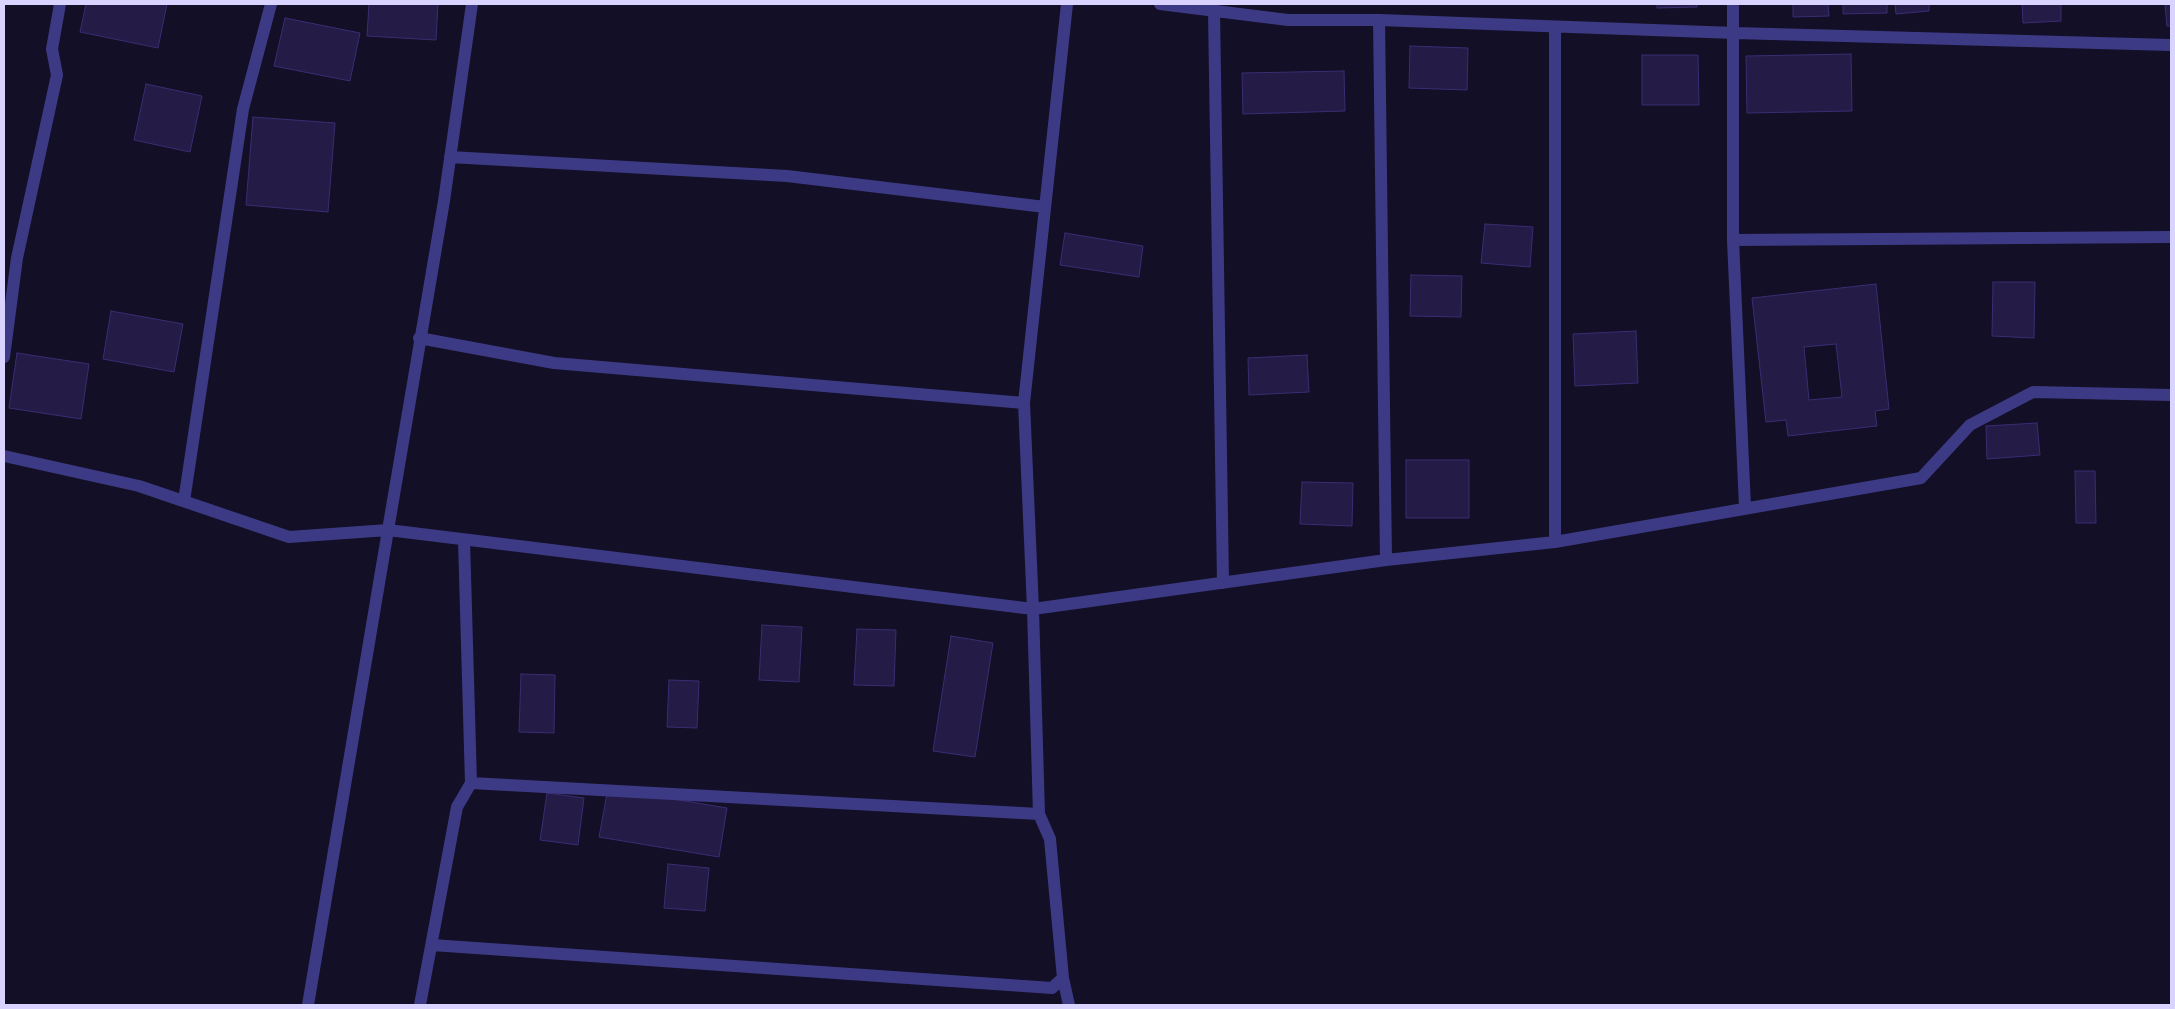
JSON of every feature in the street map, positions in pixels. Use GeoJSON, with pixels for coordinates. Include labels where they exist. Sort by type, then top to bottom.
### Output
{"type":"FeatureCollection","features":[{"type":"Feature","properties":{"kind":"street"},"geometry":{"type":"LineString","coordinates":[[4,357],[17,258],[57,76],[52,50],[60,4]]}},
{"type":"Feature","properties":{"kind":"street"},"geometry":{"type":"LineString","coordinates":[[184,501],[243,109],[271,4]]}},
{"type":"Feature","properties":{"kind":"street"},"geometry":{"type":"LineString","coordinates":[[308,1005],[450,157],[472,4]]}},
{"type":"Feature","properties":{"kind":"street"},"geometry":{"type":"LineString","coordinates":[[1067,4],[1024,403],[1039,814],[1050,839],[1062,978],[1069,1005]]}},
{"type":"Feature","properties":{"kind":"street"},"geometry":{"type":"LineString","coordinates":[[1160,4],[1288,20],[1379,20],[1555,28],[2171,45]]}},
{"type":"Feature","properties":{"kind":"street"},"geometry":{"type":"LineString","coordinates":[[1734,4],[1733,240],[1745,507]]}},
{"type":"Feature","properties":{"kind":"street"},"geometry":{"type":"LineString","coordinates":[[1214,11],[1223,582]]}},
{"type":"Feature","properties":{"kind":"street"},"geometry":{"type":"LineString","coordinates":[[1379,20],[1386,560]]}},
{"type":"Feature","properties":{"kind":"street"},"geometry":{"type":"LineString","coordinates":[[1555,28],[1555,542]]}},
{"type":"Feature","properties":{"kind":"street"},"geometry":{"type":"LineString","coordinates":[[450,157],[787,176],[1045,206]]}},
{"type":"Feature","properties":{"kind":"street"},"geometry":{"type":"LineString","coordinates":[[1733,240],[2171,237]]}},
{"type":"Feature","properties":{"kind":"street"},"geometry":{"type":"LineString","coordinates":[[419,338],[554,363],[1024,403]]}},
{"type":"Feature","properties":{"kind":"street"},"geometry":{"type":"LineString","coordinates":[[4,456],[139,486],[289,537],[388,530],[1033,609],[1386,560],[1555,542],[1745,507],[1921,478],[1970,425],[2033,392],[2171,395]]}},
{"type":"Feature","properties":{"kind":"street"},"geometry":{"type":"LineString","coordinates":[[420,1005],[457,807],[471,783],[464,540]]}},
{"type":"Feature","properties":{"kind":"street"},"geometry":{"type":"LineString","coordinates":[[471,783],[1039,814]]}},
{"type":"Feature","properties":{"kind":"street"},"geometry":{"type":"LineString","coordinates":[[432,945],[1052,988],[1062,978]]}},
{"type":"Feature","properties":{"kind":"building"},"geometry":{"type":"Polygon","coordinates":[[[86,4],[167,4],[158,48],[80,32],[86,4]]]}},
{"type":"Feature","properties":{"kind":"building"},"geometry":{"type":"Polygon","coordinates":[[[369,4],[438,4],[436,40],[367,36],[369,4]]]}},
{"type":"Feature","properties":{"kind":"building"},"geometry":{"type":"Polygon","coordinates":[[[1657,4],[1697,4],[1697,7],[1657,8],[1657,4]]]}},
{"type":"Feature","properties":{"kind":"building"},"geometry":{"type":"Polygon","coordinates":[[[1793,4],[1828,4],[1829,16],[1793,17],[1793,4]]]}},
{"type":"Feature","properties":{"kind":"building"},"geometry":{"type":"Polygon","coordinates":[[[1843,4],[1887,4],[1887,13],[1843,14],[1843,4]]]}},
{"type":"Feature","properties":{"kind":"building"},"geometry":{"type":"Polygon","coordinates":[[[1895,4],[1929,4],[1929,11],[1896,14],[1895,4]]]}},
{"type":"Feature","properties":{"kind":"building"},"geometry":{"type":"Polygon","coordinates":[[[2022,4],[2061,4],[2061,21],[2023,23],[2022,4]]]}},
{"type":"Feature","properties":{"kind":"building"},"geometry":{"type":"Polygon","coordinates":[[[2165,4],[2171,4],[2171,26],[2167,26],[2165,4]]]}},
{"type":"Feature","properties":{"kind":"building"},"geometry":{"type":"Polygon","coordinates":[[[285,18],[360,33],[350,81],[274,66],[285,18]]]}},
{"type":"Feature","properties":{"kind":"building"},"geometry":{"type":"Polygon","coordinates":[[[1410,46],[1468,48],[1467,90],[1409,88],[1410,46]]]}},
{"type":"Feature","properties":{"kind":"building"},"geometry":{"type":"Polygon","coordinates":[[[1851,54],[1852,111],[1747,113],[1746,56],[1851,54]]]}},
{"type":"Feature","properties":{"kind":"building"},"geometry":{"type":"Polygon","coordinates":[[[1642,55],[1698,55],[1699,105],[1642,105],[1642,55]]]}},
{"type":"Feature","properties":{"kind":"building"},"geometry":{"type":"Polygon","coordinates":[[[1344,71],[1345,111],[1243,114],[1242,73],[1344,71]]]}},
{"type":"Feature","properties":{"kind":"building"},"geometry":{"type":"Polygon","coordinates":[[[146,84],[202,96],[190,152],[134,140],[146,84]]]}},
{"type":"Feature","properties":{"kind":"building"},"geometry":{"type":"Polygon","coordinates":[[[253,117],[335,123],[328,212],[246,205],[253,117]]]}},
{"type":"Feature","properties":{"kind":"building"},"geometry":{"type":"Polygon","coordinates":[[[1485,224],[1533,227],[1530,267],[1481,263],[1485,224]]]}},
{"type":"Feature","properties":{"kind":"building"},"geometry":{"type":"Polygon","coordinates":[[[1065,233],[1143,246],[1139,277],[1060,265],[1065,233]]]}},
{"type":"Feature","properties":{"kind":"building"},"geometry":{"type":"Polygon","coordinates":[[[1411,275],[1462,276],[1461,317],[1410,316],[1411,275]]]}},
{"type":"Feature","properties":{"kind":"building"},"geometry":{"type":"Polygon","coordinates":[[[1993,282],[2035,282],[2034,338],[1992,336],[1993,282]]]}},
{"type":"Feature","properties":{"kind":"building"},"geometry":{"type":"Polygon","coordinates":[[[1876,284],[1889,409],[1875,411],[1877,426],[1788,436],[1786,420],[1766,422],[1752,298],[1876,284]],[[1836,344],[1804,347],[1809,400],[1842,397],[1836,344]]]}},
{"type":"Feature","properties":{"kind":"building"},"geometry":{"type":"Polygon","coordinates":[[[111,311],[183,324],[174,372],[103,359],[111,311]]]}},
{"type":"Feature","properties":{"kind":"building"},"geometry":{"type":"Polygon","coordinates":[[[1636,331],[1638,383],[1575,386],[1573,334],[1636,331]]]}},
{"type":"Feature","properties":{"kind":"building"},"geometry":{"type":"Polygon","coordinates":[[[17,353],[89,364],[81,419],[9,408],[17,353]]]}},
{"type":"Feature","properties":{"kind":"building"},"geometry":{"type":"Polygon","coordinates":[[[1307,355],[1309,392],[1249,395],[1248,358],[1307,355]]]}},
{"type":"Feature","properties":{"kind":"building"},"geometry":{"type":"Polygon","coordinates":[[[2037,423],[2040,455],[1987,459],[1986,426],[2037,423]]]}},
{"type":"Feature","properties":{"kind":"building"},"geometry":{"type":"Polygon","coordinates":[[[1406,460],[1469,460],[1469,518],[1406,518],[1406,460]]]}},
{"type":"Feature","properties":{"kind":"building"},"geometry":{"type":"Polygon","coordinates":[[[2075,471],[2095,471],[2096,523],[2076,523],[2075,471]]]}},
{"type":"Feature","properties":{"kind":"building"},"geometry":{"type":"Polygon","coordinates":[[[1302,482],[1353,483],[1352,526],[1300,524],[1302,482]]]}},
{"type":"Feature","properties":{"kind":"building"},"geometry":{"type":"Polygon","coordinates":[[[762,625],[802,627],[799,682],[759,680],[762,625]]]}},
{"type":"Feature","properties":{"kind":"building"},"geometry":{"type":"Polygon","coordinates":[[[857,629],[896,630],[894,686],[854,685],[857,629]]]}},
{"type":"Feature","properties":{"kind":"building"},"geometry":{"type":"Polygon","coordinates":[[[951,636],[993,643],[975,757],[933,751],[951,636]]]}},
{"type":"Feature","properties":{"kind":"building"},"geometry":{"type":"Polygon","coordinates":[[[521,674],[555,675],[554,733],[519,732],[521,674]]]}},
{"type":"Feature","properties":{"kind":"building"},"geometry":{"type":"Polygon","coordinates":[[[669,680],[699,681],[697,728],[667,727],[669,680]]]}},
{"type":"Feature","properties":{"kind":"building"},"geometry":{"type":"Polygon","coordinates":[[[608,788],[727,808],[719,857],[599,837],[608,788]]]}},
{"type":"Feature","properties":{"kind":"building"},"geometry":{"type":"Polygon","coordinates":[[[547,793],[584,798],[578,845],[540,840],[547,793]]]}},
{"type":"Feature","properties":{"kind":"building"},"geometry":{"type":"Polygon","coordinates":[[[668,864],[709,868],[705,911],[664,908],[668,864]]]}}]}
